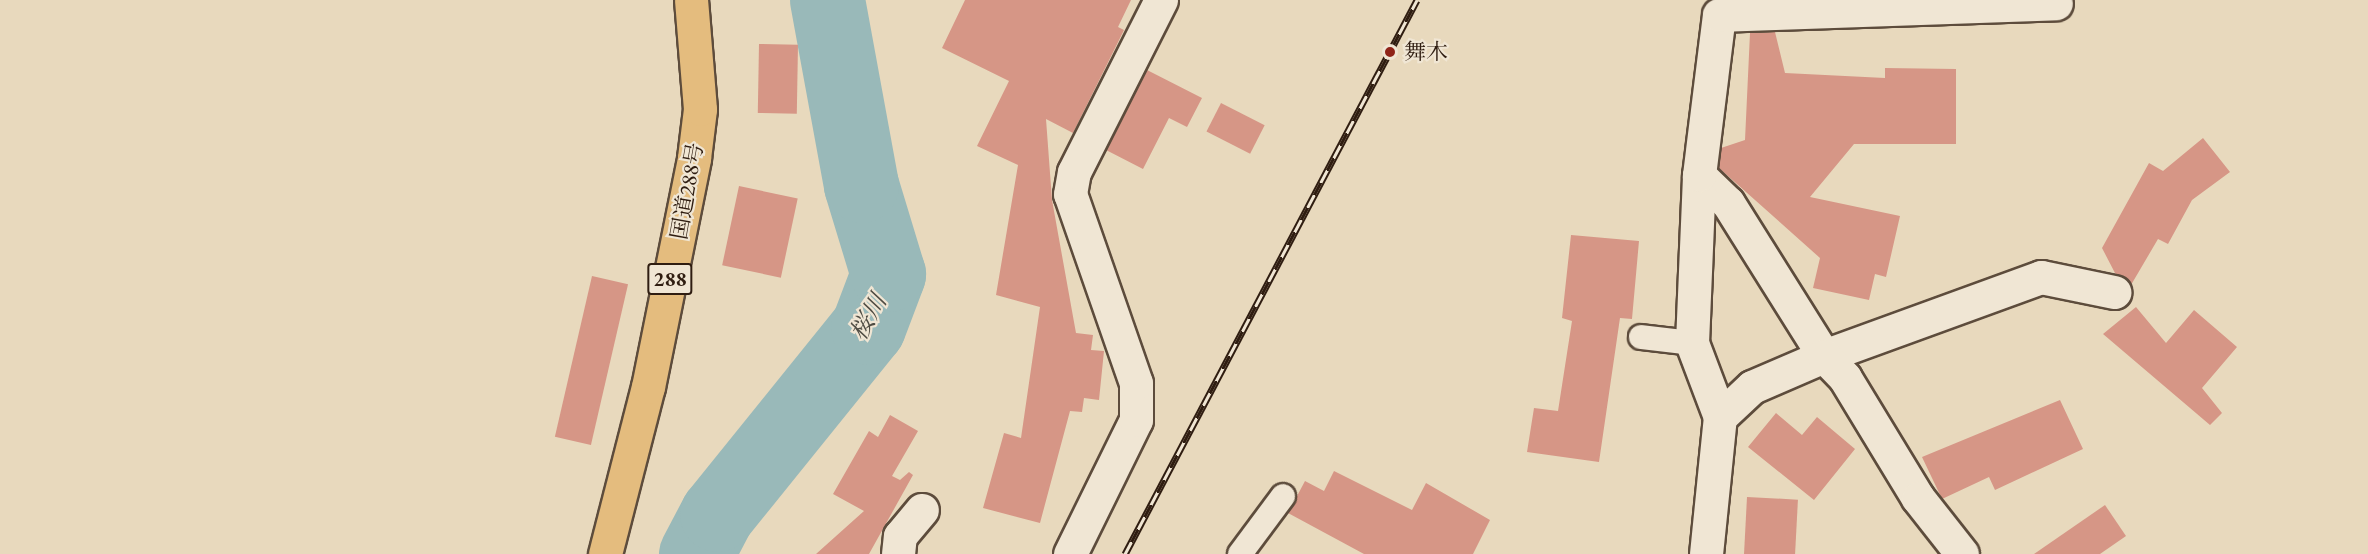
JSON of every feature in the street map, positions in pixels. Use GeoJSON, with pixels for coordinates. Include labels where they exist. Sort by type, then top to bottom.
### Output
{"type":"FeatureCollection","features":[{"type":"Feature","properties":{"kind":"highway","name":"国道288号"},"geometry":{"type":"LineString","coordinates":[[605,554],[648,387],[694,158],[700,109],[691,0]]}},
{"type":"Feature","properties":{"kind":"street"},"geometry":{"type":"LineString","coordinates":[[1070,554],[1136,420],[1136,383],[1070,194],[1074,172],[1161,0]]}},
{"type":"Feature","properties":{"kind":"street"},"geometry":{"type":"LineString","coordinates":[[1706,554],[1720,417],[1692,343],[1699,175],[1720,7],[2056,3]]}},
{"type":"Feature","properties":{"kind":"street"},"geometry":{"type":"LineString","coordinates":[[1699,175],[1728,203],[1824,356],[1845,378],[1918,498],[1962,554]]}},
{"type":"Feature","properties":{"kind":"street"},"geometry":{"type":"LineString","coordinates":[[1720,417],[1752,387],[1824,356],[2041,277],[2114,292]]}},
{"type":"Feature","properties":{"kind":"street"},"geometry":{"type":"LineString","coordinates":[[898,554],[900,536],[921,510]]}},
{"type":"Feature","properties":{"kind":"lane"},"geometry":{"type":"LineString","coordinates":[[1641,337],[1692,343]]}},
{"type":"Feature","properties":{"kind":"lane"},"geometry":{"type":"LineString","coordinates":[[1240,554],[1283,496]]}},
{"type":"Feature","properties":{"kind":"building"},"geometry":{"type":"Polygon","coordinates":[[[965,0],[1131,0],[1118,27],[1124,30],[1073,133],[1046,119],[1052,200],[1076,333],[1093,335],[1091,350],[1104,351],[1099,400],[1084,398],[1082,412],[1070,411],[1040,523],[983,508],[1004,433],[1021,438],[1040,307],[996,295],[1018,165],[977,146],[1009,81],[942,48],[965,0]]]}},
{"type":"Feature","properties":{"kind":"building"},"geometry":{"type":"Polygon","coordinates":[[[1775,32],[1785,73],[1885,78],[1885,68],[1956,69],[1956,144],[1854,144],[1810,197],[1900,216],[1886,277],[1875,274],[1869,300],[1813,288],[1820,258],[1719,168],[1721,148],[1745,140],[1750,33],[1775,32]]]}},
{"type":"Feature","properties":{"kind":"building"},"geometry":{"type":"Polygon","coordinates":[[[759,44],[798,45],[797,114],[758,113],[759,44]]]}},
{"type":"Feature","properties":{"kind":"building"},"geometry":{"type":"Polygon","coordinates":[[[1147,70],[1202,98],[1187,127],[1169,118],[1143,169],[1106,150],[1147,70]]]}},
{"type":"Feature","properties":{"kind":"building"},"geometry":{"type":"Polygon","coordinates":[[[1221,103],[1265,125],[1250,154],[1206,132],[1221,103]]]}},
{"type":"Feature","properties":{"kind":"building"},"geometry":{"type":"Polygon","coordinates":[[[2203,138],[2230,172],[2192,200],[2168,244],[2158,239],[2131,285],[2115,273],[2102,248],[2149,163],[2163,171],[2203,138]]]}},
{"type":"Feature","properties":{"kind":"building"},"geometry":{"type":"Polygon","coordinates":[[[739,186],[798,198],[781,278],[722,265],[739,186]]]}},
{"type":"Feature","properties":{"kind":"building"},"geometry":{"type":"Polygon","coordinates":[[[1571,235],[1639,241],[1632,319],[1620,318],[1599,462],[1527,452],[1534,408],[1558,411],[1572,321],[1562,318],[1571,235]]]}},
{"type":"Feature","properties":{"kind":"building"},"geometry":{"type":"Polygon","coordinates":[[[592,276],[628,284],[591,445],[555,437],[592,276]]]}},
{"type":"Feature","properties":{"kind":"building"},"geometry":{"type":"Polygon","coordinates":[[[2136,307],[2166,343],[2194,310],[2237,347],[2202,388],[2222,413],[2210,425],[2103,334],[2136,307]]]}},
{"type":"Feature","properties":{"kind":"building"},"geometry":{"type":"Polygon","coordinates":[[[2060,400],[2083,449],[1995,490],[1989,477],[1942,499],[1922,457],[2060,400]]]}},
{"type":"Feature","properties":{"kind":"building"},"geometry":{"type":"Polygon","coordinates":[[[1776,413],[1802,435],[1817,417],[1855,449],[1814,500],[1748,447],[1776,413]]]}},
{"type":"Feature","properties":{"kind":"building"},"geometry":{"type":"Polygon","coordinates":[[[890,415],[918,431],[892,476],[900,480],[909,472],[913,475],[869,554],[816,554],[864,511],[833,494],[869,431],[878,437],[890,415]]]}},
{"type":"Feature","properties":{"kind":"building"},"geometry":{"type":"Polygon","coordinates":[[[1334,471],[1412,510],[1426,483],[1490,520],[1473,554],[1364,554],[1288,513],[1305,481],[1324,491],[1334,471]]]}},
{"type":"Feature","properties":{"kind":"building"},"geometry":{"type":"Polygon","coordinates":[[[1747,497],[1798,500],[1795,554],[1744,554],[1747,497]]]}},
{"type":"Feature","properties":{"kind":"building"},"geometry":{"type":"Polygon","coordinates":[[[2105,505],[2126,536],[2100,554],[2034,554],[2105,505]]]}},
{"type":"Feature","properties":{"kind":"waterway","name":"桜川"},"geometry":{"type":"LineString","coordinates":[[696,554],[717,514],[868,327],[888,274],[861,185],[827,0]]}},
{"type":"Feature","properties":{"kind":"railway"},"geometry":{"type":"LineString","coordinates":[[1125,554],[1417,0]]}},
{"type":"Feature","properties":{"kind":"place","name":"舞木"},"geometry":{"type":"Point","coordinates":[1390,52]}}]}
